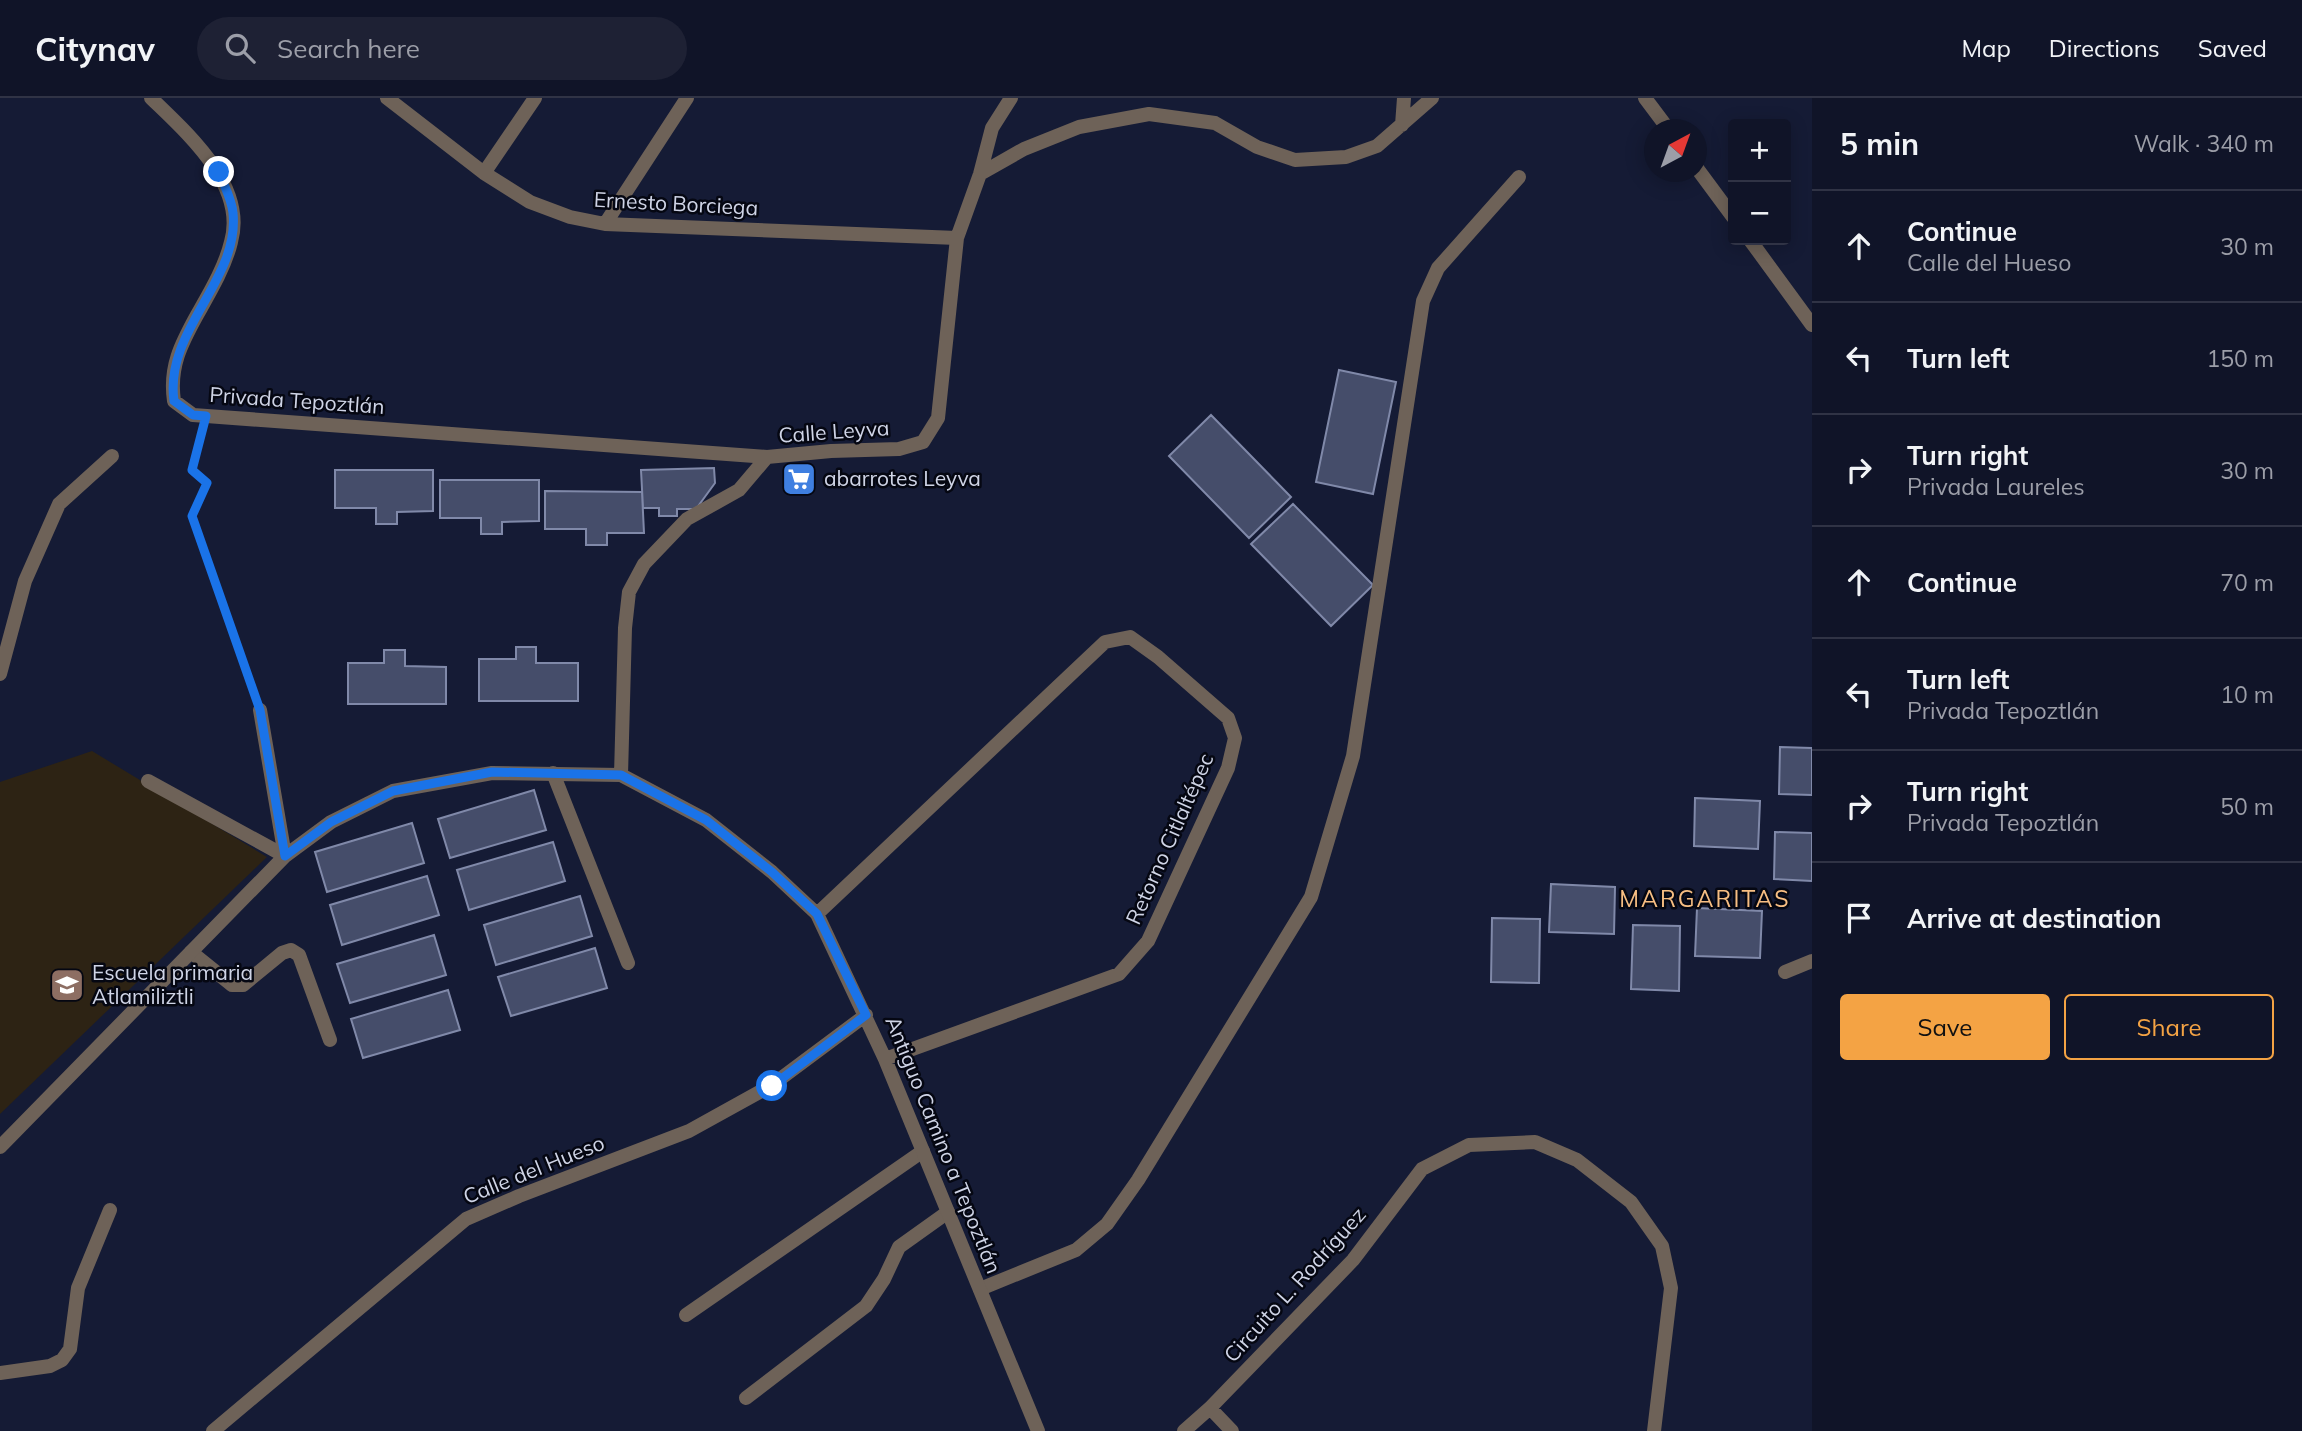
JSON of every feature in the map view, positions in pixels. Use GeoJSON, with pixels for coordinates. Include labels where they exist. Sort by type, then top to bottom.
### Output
{"type":"FeatureCollection","features":[{"type":"Feature","properties":{"kind":"street","name":"Privada Tepoztlán"},"geometry":{"type":"LineString","coordinates":[[151,98],[184,130],[219,172],[233,211],[232,241],[211,291],[180,345],[171,382],[174,401],[193,415],[767,457]]}},
{"type":"Feature","properties":{"kind":"street","name":"Ernesto Borciega"},"geometry":{"type":"LineString","coordinates":[[387,98],[484,173],[530,202],[570,217],[605,224],[957,238]]}},
{"type":"Feature","properties":{"kind":"street"},"geometry":{"type":"LineString","coordinates":[[484,173],[535,98]]}},
{"type":"Feature","properties":{"kind":"street"},"geometry":{"type":"LineString","coordinates":[[605,224],[687,98]]}},
{"type":"Feature","properties":{"kind":"street","name":"Calle Leyva"},"geometry":{"type":"LineString","coordinates":[[621,775],[625,628],[629,592],[644,564],[687,519],[739,490],[767,457],[831,451],[899,449],[923,442],[938,418],[957,238],[980,174],[992,128],[1011,98]]}},
{"type":"Feature","properties":{"kind":"street"},"geometry":{"type":"LineString","coordinates":[[1402,125],[1404,98]]}},
{"type":"Feature","properties":{"kind":"street"},"geometry":{"type":"LineString","coordinates":[[980,174],[1024,149],[1079,127],[1149,114],[1215,123],[1257,147],[1295,160],[1346,157],[1377,146],[1432,98]]}},
{"type":"Feature","properties":{"kind":"street"},"geometry":{"type":"LineString","coordinates":[[1645,98],[1661,119]]}},
{"type":"Feature","properties":{"kind":"street"},"geometry":{"type":"LineString","coordinates":[[979,1289],[1076,1250],[1107,1224],[1138,1180],[1311,897],[1353,756],[1423,300],[1438,268],[1519,177]]}},
{"type":"Feature","properties":{"kind":"street"},"geometry":{"type":"LineString","coordinates":[[1707,182],[1728,211]]}},
{"type":"Feature","properties":{"kind":"street"},"geometry":{"type":"LineString","coordinates":[[1754,245],[1812,325]]}},
{"type":"Feature","properties":{"kind":"street"},"geometry":{"type":"LineString","coordinates":[[0,674],[25,581],[59,504],[112,456]]}},
{"type":"Feature","properties":{"kind":"street","name":"Retorno Citlaltépec"},"geometry":{"type":"LineString","coordinates":[[817,914],[1105,642],[1130,637],[1158,657],[1228,718],[1235,738],[1228,768],[1148,941],[1119,974],[885,1059]]}},
{"type":"Feature","properties":{"kind":"street"},"geometry":{"type":"LineString","coordinates":[[260,710],[285,856]]}},
{"type":"Feature","properties":{"kind":"street","name":"Antiguo Camino a Tepoztlán"},"geometry":{"type":"LineString","coordinates":[[0,1147],[285,856],[331,822],[393,791],[492,772],[621,775],[706,820],[772,872],[817,914],[885,1059],[1038,1431]]}},
{"type":"Feature","properties":{"kind":"street"},"geometry":{"type":"LineString","coordinates":[[553,774],[628,963]]}},
{"type":"Feature","properties":{"kind":"street"},"geometry":{"type":"LineString","coordinates":[[148,781],[285,856]]}},
{"type":"Feature","properties":{"kind":"street"},"geometry":{"type":"LineString","coordinates":[[191,952],[232,985],[243,985],[282,953],[291,950],[299,955],[330,1040]]}},
{"type":"Feature","properties":{"kind":"street"},"geometry":{"type":"LineString","coordinates":[[1785,972],[1812,961]]}},
{"type":"Feature","properties":{"kind":"street","name":"Calle del Hueso"},"geometry":{"type":"LineString","coordinates":[[213,1431],[466,1219],[689,1131],[772,1086],[866,1015]]}},
{"type":"Feature","properties":{"kind":"street","name":"Circuito L. Rodríguez"},"geometry":{"type":"LineString","coordinates":[[1184,1431],[1210,1408],[1353,1260],[1422,1169],[1469,1145],[1535,1142],[1577,1160],[1631,1202],[1662,1246],[1671,1287],[1654,1431]]}},
{"type":"Feature","properties":{"kind":"street"},"geometry":{"type":"LineString","coordinates":[[686,1315],[923,1151]]}},
{"type":"Feature","properties":{"kind":"street"},"geometry":{"type":"LineString","coordinates":[[0,1373],[50,1366],[62,1360],[69,1349],[78,1287],[110,1210]]}},
{"type":"Feature","properties":{"kind":"street"},"geometry":{"type":"LineString","coordinates":[[746,1398],[866,1306],[884,1279],[900,1247],[948,1212]]}},
{"type":"Feature","properties":{"kind":"street"},"geometry":{"type":"LineString","coordinates":[[1210,1408],[1232,1431]]}},
{"type":"Feature","properties":{"kind":"path"},"geometry":{"type":"LineString","coordinates":[[206,416],[192,470],[207,483],[192,516],[260,710]]}},
{"type":"Feature","properties":{"kind":"shaded area","name":"Escuela primaria Atlamiliztli"},"geometry":{"type":"Polygon","coordinates":[[[92,751],[267,857],[0,1114],[0,782],[92,751]]]}},
{"type":"Feature","properties":{"kind":"building"},"geometry":{"type":"Polygon","coordinates":[[[1339,370],[1396,382],[1373,494],[1316,482],[1339,370]]]}},
{"type":"Feature","properties":{"kind":"building"},"geometry":{"type":"Polygon","coordinates":[[[1211,415],[1291,497],[1249,538],[1169,456],[1211,415]]]}},
{"type":"Feature","properties":{"kind":"building"},"geometry":{"type":"Polygon","coordinates":[[[714,468],[715,483],[696,509],[677,509],[677,516],[659,516],[659,508],[643,508],[641,470],[714,468]]]}},
{"type":"Feature","properties":{"kind":"building"},"geometry":{"type":"Polygon","coordinates":[[[335,470],[433,470],[433,511],[397,512],[397,524],[376,524],[376,508],[335,508],[335,470]]]}},
{"type":"Feature","properties":{"kind":"building"},"geometry":{"type":"Polygon","coordinates":[[[440,480],[539,480],[539,521],[502,522],[502,534],[481,534],[481,518],[440,518],[440,480]]]}},
{"type":"Feature","properties":{"kind":"building"},"geometry":{"type":"Polygon","coordinates":[[[545,491],[642,492],[644,533],[607,533],[607,545],[586,545],[586,529],[545,529],[545,491]]]}},
{"type":"Feature","properties":{"kind":"building"},"geometry":{"type":"Polygon","coordinates":[[[1293,504],[1373,585],[1331,626],[1251,544],[1293,504]]]}},
{"type":"Feature","properties":{"kind":"building"},"geometry":{"type":"Polygon","coordinates":[[[516,647],[536,647],[536,663],[578,663],[578,701],[479,701],[479,659],[516,659],[516,647]]]}},
{"type":"Feature","properties":{"kind":"building"},"geometry":{"type":"Polygon","coordinates":[[[384,650],[405,650],[405,666],[446,667],[446,704],[348,704],[348,663],[384,663],[384,650]]]}},
{"type":"Feature","properties":{"kind":"building"},"geometry":{"type":"Polygon","coordinates":[[[1780,747],[1812,748],[1812,795],[1779,794],[1780,747]]]}},
{"type":"Feature","properties":{"kind":"building"},"geometry":{"type":"Polygon","coordinates":[[[534,790],[546,830],[450,858],[438,819],[534,790]]]}},
{"type":"Feature","properties":{"kind":"building"},"geometry":{"type":"Polygon","coordinates":[[[1695,798],[1760,801],[1758,849],[1694,846],[1695,798]]]}},
{"type":"Feature","properties":{"kind":"building"},"geometry":{"type":"Polygon","coordinates":[[[412,823],[424,863],[327,892],[315,852],[412,823]]]}},
{"type":"Feature","properties":{"kind":"building"},"geometry":{"type":"Polygon","coordinates":[[[1775,832],[1812,833],[1812,881],[1774,879],[1775,832]]]}},
{"type":"Feature","properties":{"kind":"building"},"geometry":{"type":"Polygon","coordinates":[[[553,842],[565,881],[469,910],[457,870],[553,842]]]}},
{"type":"Feature","properties":{"kind":"building"},"geometry":{"type":"Polygon","coordinates":[[[427,876],[439,915],[342,945],[330,905],[427,876]]]}},
{"type":"Feature","properties":{"kind":"building"},"geometry":{"type":"Polygon","coordinates":[[[1551,884],[1615,887],[1614,934],[1549,932],[1551,884]]]}},
{"type":"Feature","properties":{"kind":"building"},"geometry":{"type":"Polygon","coordinates":[[[580,896],[592,936],[496,965],[484,925],[580,896]]]}},
{"type":"Feature","properties":{"kind":"building"},"geometry":{"type":"Polygon","coordinates":[[[1697,908],[1762,911],[1760,958],[1695,956],[1697,908]]]}},
{"type":"Feature","properties":{"kind":"building"},"geometry":{"type":"Polygon","coordinates":[[[1492,918],[1540,919],[1539,983],[1491,982],[1492,918]]]}},
{"type":"Feature","properties":{"kind":"building"},"geometry":{"type":"Polygon","coordinates":[[[1633,925],[1680,926],[1679,991],[1631,989],[1633,925]]]}},
{"type":"Feature","properties":{"kind":"building"},"geometry":{"type":"Polygon","coordinates":[[[434,935],[446,975],[350,1003],[337,964],[434,935]]]}},
{"type":"Feature","properties":{"kind":"building"},"geometry":{"type":"Polygon","coordinates":[[[595,948],[607,988],[511,1016],[498,977],[595,948]]]}},
{"type":"Feature","properties":{"kind":"building"},"geometry":{"type":"Polygon","coordinates":[[[448,990],[460,1030],[363,1058],[351,1019],[448,990]]]}},
{"type":"Feature","properties":{"kind":"place","name":"abarrotes Leyva"},"geometry":{"type":"Point","coordinates":[799,479]}},
{"type":"Feature","properties":{"kind":"place","name":"Escuela primaria Atlamiliztli"},"geometry":{"type":"Point","coordinates":[67,985]}},
{"type":"Feature","properties":{"kind":"district","name":"MARGARITAS"},"geometry":{"type":"Point","coordinates":[1705,899]}},
{"type":"Feature","properties":{"kind":"route"},"geometry":{"type":"LineString","coordinates":[[219,172],[233,211],[232,241],[211,291],[180,345],[171,382],[174,401],[193,415],[206,416],[192,470],[207,483],[192,516],[260,710],[265,752],[275,791],[285,856],[331,822],[393,791],[492,772],[621,775],[706,820],[772,872],[817,914],[866,1015],[772,1086]]}}]}
